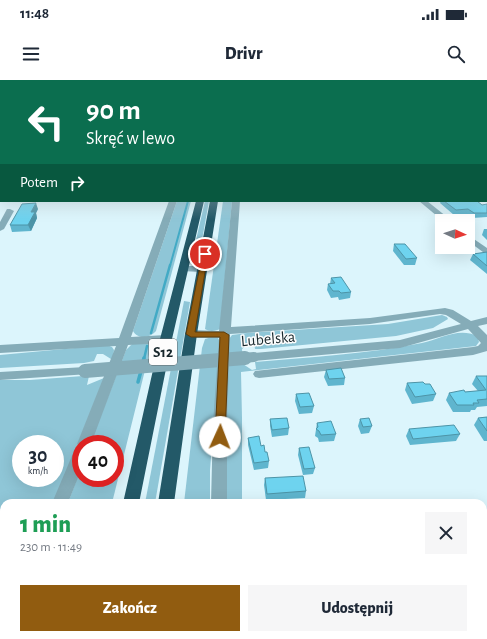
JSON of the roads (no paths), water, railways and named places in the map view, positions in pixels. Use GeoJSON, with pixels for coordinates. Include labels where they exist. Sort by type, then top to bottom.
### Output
{"type":"FeatureCollection","features":[{"type":"Feature","properties":{"kind":"highway","name":"S12"},"geometry":{"type":"LineString","coordinates":[[132,499],[166,339],[200,202]]}},
{"type":"Feature","properties":{"kind":"highway","name":"S12"},"geometry":{"type":"LineString","coordinates":[[167,499],[191,334],[214,202]]}},
{"type":"Feature","properties":{"kind":"street"},"geometry":{"type":"LineString","coordinates":[[87,435],[124,341],[173,202]]}},
{"type":"Feature","properties":{"kind":"street"},"geometry":{"type":"LineString","coordinates":[[219,499],[220,424],[224,333],[236,202]]}},
{"type":"Feature","properties":{"kind":"street"},"geometry":{"type":"LineString","coordinates":[[424,202],[439,214]]}},
{"type":"Feature","properties":{"kind":"street"},"geometry":{"type":"LineString","coordinates":[[0,228],[10,211]]}},
{"type":"Feature","properties":{"kind":"street"},"geometry":{"type":"LineString","coordinates":[[475,243],[487,252]]}},
{"type":"Feature","properties":{"kind":"street"},"geometry":{"type":"LineString","coordinates":[[184,269],[202,269]]}},
{"type":"Feature","properties":{"kind":"street"},"geometry":{"type":"LineString","coordinates":[[191,334],[224,333],[376,321],[441,311],[455,315],[484,338],[487,344],[482,349],[473,351],[259,374]]}},
{"type":"Feature","properties":{"kind":"street","name":"Lubelska"},"geometry":{"type":"LineString","coordinates":[[0,376],[84,371],[400,344],[430,337],[487,320]]}},
{"type":"Feature","properties":{"kind":"street"},"geometry":{"type":"LineString","coordinates":[[0,349],[166,339]]}},
{"type":"Feature","properties":{"kind":"street"},"geometry":{"type":"LineString","coordinates":[[62,499],[72,473]]}},
{"type":"Feature","properties":{"kind":"waterway"},"geometry":{"type":"LineString","coordinates":[[170,266],[188,202]]}},
{"type":"Feature","properties":{"kind":"waterway"},"geometry":{"type":"LineString","coordinates":[[151,333],[170,265]]}},
{"type":"Feature","properties":{"kind":"waterway"},"geometry":{"type":"LineString","coordinates":[[144,359],[147,346]]}},
{"type":"Feature","properties":{"kind":"waterway"},"geometry":{"type":"LineString","coordinates":[[143,362],[144,358]]}},
{"type":"Feature","properties":{"kind":"waterway"},"geometry":{"type":"LineString","coordinates":[[138,382],[141,371]]}}]}
